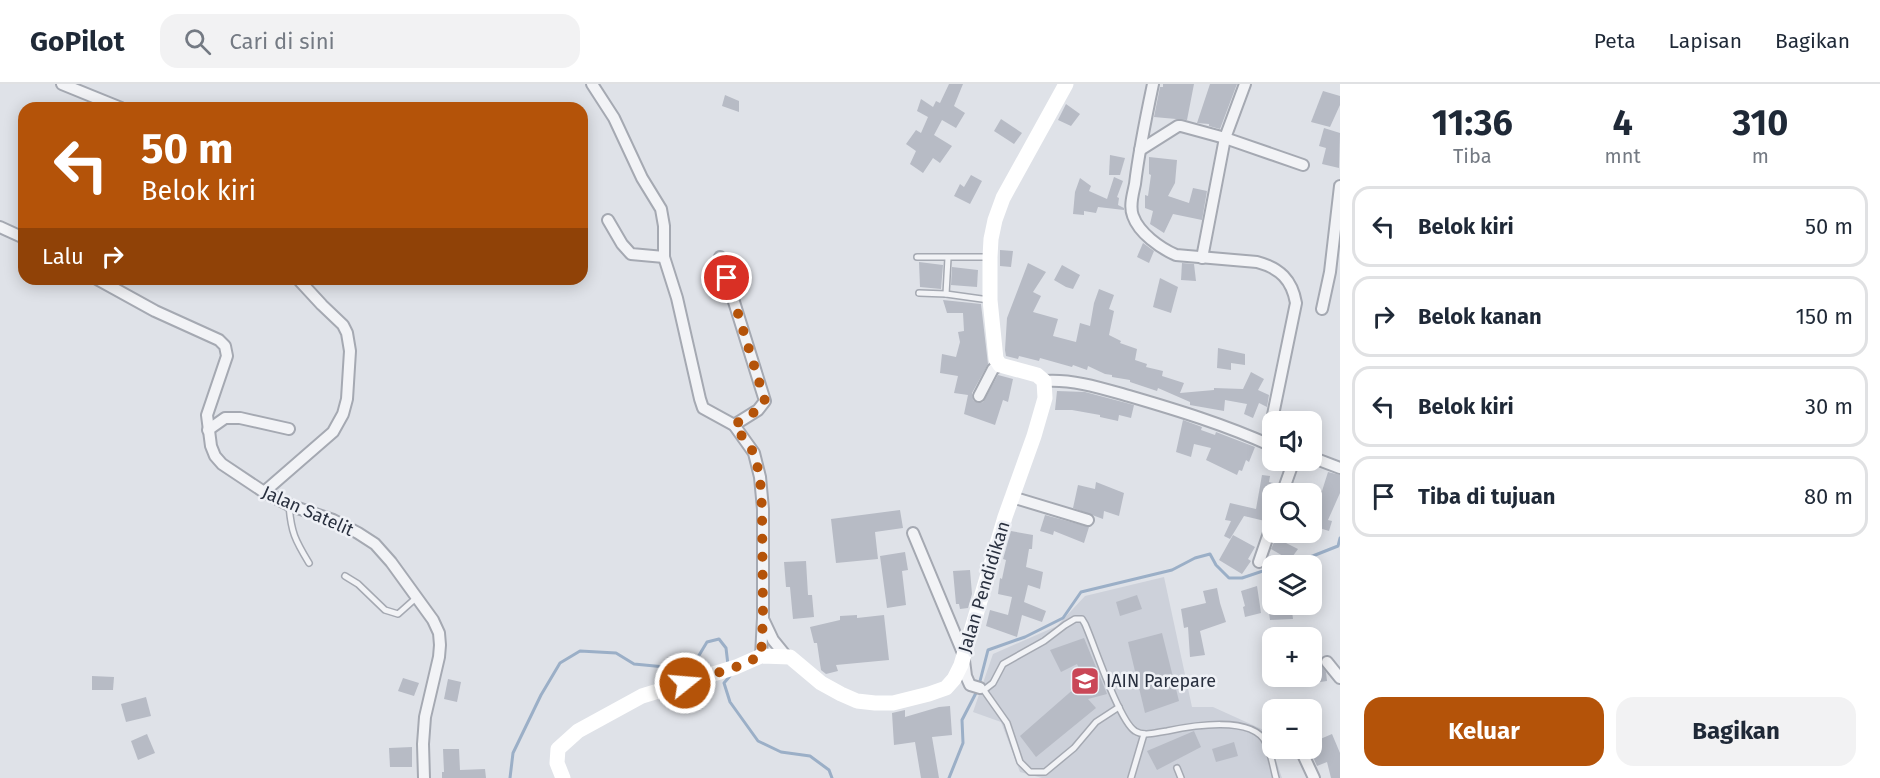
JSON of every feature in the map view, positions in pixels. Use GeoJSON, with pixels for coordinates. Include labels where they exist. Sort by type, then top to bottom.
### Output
{"type":"FeatureCollection","features":[{"type":"Feature","properties":{"kind":"street"},"geometry":{"type":"LineString","coordinates":[[62,84],[106,102]]}},
{"type":"Feature","properties":{"kind":"street"},"geometry":{"type":"LineString","coordinates":[[592,84],[614,118],[642,178],[661,209],[664,226],[664,257],[677,298],[700,399],[704,408],[734,425],[754,453],[760,477],[762,509],[761,656]]}},
{"type":"Feature","properties":{"kind":"street"},"geometry":{"type":"LineString","coordinates":[[1153,84],[1131,209],[1133,217],[1148,237],[1168,252],[1202,258],[1257,262],[1269,265],[1287,278],[1294,291],[1296,303],[1276,411]]}},
{"type":"Feature","properties":{"kind":"street"},"geometry":{"type":"LineString","coordinates":[[1202,258],[1226,138],[1245,84]]}},
{"type":"Feature","properties":{"kind":"street"},"geometry":{"type":"LineString","coordinates":[[1061,86],[995,220],[990,257],[990,300],[995,357],[1000,365],[1037,375],[1044,381],[1087,384],[1175,409],[1262,442]]}},
{"type":"Feature","properties":{"kind":"street"},"geometry":{"type":"LineString","coordinates":[[1140,150],[1178,126],[1226,138],[1303,165]]}},
{"type":"Feature","properties":{"kind":"street"},"geometry":{"type":"LineString","coordinates":[[1322,309],[1330,272],[1340,190]]}},
{"type":"Feature","properties":{"kind":"street"},"geometry":{"type":"LineString","coordinates":[[608,220],[622,244],[631,254],[664,257]]}},
{"type":"Feature","properties":{"kind":"street"},"geometry":{"type":"LineString","coordinates":[[0,227],[18,235]]}},
{"type":"Feature","properties":{"kind":"street"},"geometry":{"type":"LineString","coordinates":[[720,257],[765,401],[758,410],[734,425]]}},
{"type":"Feature","properties":{"kind":"street","name":"Jalan Satelit"},"geometry":{"type":"LineString","coordinates":[[108,285],[155,311],[219,340],[225,346],[227,356],[207,415],[211,446],[215,456],[222,464],[264,492],[289,505],[333,520],[375,544],[433,620],[439,633],[440,645],[425,717],[424,778]]}},
{"type":"Feature","properties":{"kind":"street"},"geometry":{"type":"LineString","coordinates":[[264,492],[333,432],[343,414],[347,399],[350,351],[347,333],[343,325],[304,285]]}},
{"type":"Feature","properties":{"kind":"street"},"geometry":{"type":"LineString","coordinates":[[979,396],[993,369],[1000,365]]}},
{"type":"Feature","properties":{"kind":"street","name":"Jalan Pendidikan"},"geometry":{"type":"LineString","coordinates":[[786,656],[821,683],[857,700],[892,703],[946,688],[959,672],[1005,517],[1034,436],[1045,398],[1044,381]]}},
{"type":"Feature","properties":{"kind":"street"},"geometry":{"type":"LineString","coordinates":[[208,430],[225,418],[240,418],[289,429]]}},
{"type":"Feature","properties":{"kind":"street"},"geometry":{"type":"LineString","coordinates":[[1322,461],[1340,468]]}},
{"type":"Feature","properties":{"kind":"street"},"geometry":{"type":"LineString","coordinates":[[1012,497],[1088,520]]}},
{"type":"Feature","properties":{"kind":"street"},"geometry":{"type":"LineString","coordinates":[[913,533],[963,653],[966,676],[978,688]]}},
{"type":"Feature","properties":{"kind":"street"},"geometry":{"type":"LineString","coordinates":[[1259,562],[1266,543]]}},
{"type":"Feature","properties":{"kind":"street"},"geometry":{"type":"LineString","coordinates":[[763,618],[773,640],[786,656]]}},
{"type":"Feature","properties":{"kind":"street"},"geometry":{"type":"LineString","coordinates":[[563,778],[557,763],[558,749],[578,731],[642,696],[736,667],[761,656],[786,656]]}},
{"type":"Feature","properties":{"kind":"street"},"geometry":{"type":"LineString","coordinates":[[1327,662],[1340,678]]}},
{"type":"Feature","properties":{"kind":"street"},"geometry":{"type":"LineString","coordinates":[[1305,759],[1314,778]]}},
{"type":"Feature","properties":{"kind":"lane"},"geometry":{"type":"LineString","coordinates":[[917,257],[990,257]]}},
{"type":"Feature","properties":{"kind":"lane"},"geometry":{"type":"LineString","coordinates":[[946,294],[948,258]]}},
{"type":"Feature","properties":{"kind":"lane"},"geometry":{"type":"LineString","coordinates":[[919,292],[990,300]]}},
{"type":"Feature","properties":{"kind":"lane"},"geometry":{"type":"LineString","coordinates":[[289,505],[290,528],[309,563]]}},
{"type":"Feature","properties":{"kind":"lane"},"geometry":{"type":"LineString","coordinates":[[345,576],[358,584],[388,612],[398,614],[416,598]]}},
{"type":"Feature","properties":{"kind":"lane"},"geometry":{"type":"LineString","coordinates":[[1119,707],[1096,722],[1074,748],[1045,772],[1030,772],[1020,762],[1007,723],[978,688],[993,683],[1004,664],[1044,641],[1075,619],[1082,619],[1119,707],[1132,728],[1144,734],[1197,726],[1222,725],[1246,728],[1260,735],[1266,742],[1276,778]]}},
{"type":"Feature","properties":{"kind":"lane"},"geometry":{"type":"LineString","coordinates":[[1131,778],[1144,734]]}},
{"type":"Feature","properties":{"kind":"lane"},"geometry":{"type":"LineString","coordinates":[[1177,768],[1181,778]]}},
{"type":"Feature","properties":{"kind":"shaded area","name":"IAIN Parepare"},"geometry":{"type":"Polygon","coordinates":[[[1164,577],[1192,707],[1213,707],[1262,729],[1262,759],[1276,759],[1282,778],[1042,778],[1020,772],[1001,722],[973,712],[993,654],[1057,626],[1085,596],[1164,577]]]}},
{"type":"Feature","properties":{"kind":"building"},"geometry":{"type":"Polygon","coordinates":[[[949,84],[963,84],[954,106],[965,113],[956,128],[942,120],[934,135],[952,146],[940,163],[933,158],[923,173],[910,164],[916,151],[906,144],[916,130],[921,133],[928,117],[917,111],[921,99],[933,107],[936,101],[940,103],[949,84]]]}},
{"type":"Feature","properties":{"kind":"building"},"geometry":{"type":"Polygon","coordinates":[[[1163,84],[1194,84],[1187,120],[1154,117],[1160,87],[1163,87],[1163,84]]]}},
{"type":"Feature","properties":{"kind":"building"},"geometry":{"type":"Polygon","coordinates":[[[1210,84],[1237,84],[1220,129],[1209,126],[1209,124],[1197,123],[1210,84]]]}},
{"type":"Feature","properties":{"kind":"building"},"geometry":{"type":"Polygon","coordinates":[[[1323,91],[1340,96],[1340,105],[1330,127],[1311,122],[1323,91]]]}},
{"type":"Feature","properties":{"kind":"building"},"geometry":{"type":"Polygon","coordinates":[[[725,95],[739,101],[739,112],[722,106],[725,95]]]}},
{"type":"Feature","properties":{"kind":"building"},"geometry":{"type":"Polygon","coordinates":[[[1066,104],[1080,114],[1071,126],[1058,120],[1066,104]]]}},
{"type":"Feature","properties":{"kind":"building"},"geometry":{"type":"Polygon","coordinates":[[[1001,119],[1022,133],[1014,144],[994,131],[1001,119]]]}},
{"type":"Feature","properties":{"kind":"building"},"geometry":{"type":"Polygon","coordinates":[[[1324,128],[1340,133],[1339,168],[1322,164],[1326,148],[1319,146],[1324,128]]]}},
{"type":"Feature","properties":{"kind":"building"},"geometry":{"type":"Polygon","coordinates":[[[1110,155],[1125,158],[1120,175],[1109,175],[1110,155]]]}},
{"type":"Feature","properties":{"kind":"building"},"geometry":{"type":"Polygon","coordinates":[[[1149,157],[1177,160],[1175,183],[1168,196],[1189,203],[1193,188],[1207,191],[1202,220],[1173,214],[1164,233],[1150,224],[1153,211],[1145,208],[1145,195],[1148,196],[1151,175],[1149,174],[1149,157]]]}},
{"type":"Feature","properties":{"kind":"building"},"geometry":{"type":"Polygon","coordinates":[[[971,175],[982,181],[970,204],[954,196],[960,184],[964,187],[971,175]]]}},
{"type":"Feature","properties":{"kind":"building"},"geometry":{"type":"Polygon","coordinates":[[[1114,177],[1123,181],[1117,197],[1119,198],[1118,205],[1124,210],[1098,207],[1096,213],[1084,211],[1084,215],[1073,214],[1075,192],[1080,178],[1091,186],[1089,191],[1107,199],[1114,177]]]}},
{"type":"Feature","properties":{"kind":"building"},"geometry":{"type":"Polygon","coordinates":[[[1143,243],[1154,251],[1149,263],[1137,257],[1143,243]]]}},
{"type":"Feature","properties":{"kind":"building"},"geometry":{"type":"Polygon","coordinates":[[[1000,250],[1013,251],[1011,267],[1000,266],[1000,250]]]}},
{"type":"Feature","properties":{"kind":"building"},"geometry":{"type":"Polygon","coordinates":[[[919,262],[943,265],[941,289],[920,287],[919,262]]]}},
{"type":"Feature","properties":{"kind":"building"},"geometry":{"type":"Polygon","coordinates":[[[1028,263],[1046,272],[1033,292],[1041,296],[1033,312],[1058,319],[1053,336],[1076,342],[1080,323],[1090,326],[1099,289],[1114,295],[1109,309],[1114,311],[1109,335],[1121,341],[1120,343],[1137,349],[1135,360],[1147,364],[1146,367],[1163,371],[1162,376],[1184,383],[1180,393],[1214,390],[1214,388],[1243,389],[1251,372],[1264,379],[1258,390],[1269,395],[1267,407],[1259,403],[1253,418],[1244,414],[1247,404],[1225,400],[1224,411],[1190,405],[1190,402],[1158,388],[1157,391],[1130,382],[1130,380],[1112,377],[1112,375],[1088,366],[1087,370],[1040,358],[1039,361],[1019,356],[1018,359],[1006,356],[1007,318],[1028,263]]]}},
{"type":"Feature","properties":{"kind":"building"},"geometry":{"type":"Polygon","coordinates":[[[1182,263],[1194,264],[1196,281],[1181,280],[1182,263]]]}},
{"type":"Feature","properties":{"kind":"building"},"geometry":{"type":"Polygon","coordinates":[[[1062,265],[1080,275],[1073,289],[1054,280],[1062,265]]]}},
{"type":"Feature","properties":{"kind":"building"},"geometry":{"type":"Polygon","coordinates":[[[952,267],[978,270],[977,287],[951,285],[952,267]]]}},
{"type":"Feature","properties":{"kind":"building"},"geometry":{"type":"Polygon","coordinates":[[[1160,278],[1178,287],[1171,313],[1153,307],[1160,278]]]}},
{"type":"Feature","properties":{"kind":"building"},"geometry":{"type":"Polygon","coordinates":[[[943,300],[981,304],[988,364],[972,393],[973,400],[983,402],[998,375],[1013,379],[1008,402],[1003,400],[995,425],[964,414],[968,395],[954,393],[958,376],[940,373],[942,354],[956,357],[960,342],[958,332],[964,331],[963,313],[947,313],[943,300]]]}},
{"type":"Feature","properties":{"kind":"building"},"geometry":{"type":"Polygon","coordinates":[[[1218,348],[1245,354],[1245,365],[1231,363],[1231,370],[1217,368],[1218,348]]]}},
{"type":"Feature","properties":{"kind":"building"},"geometry":{"type":"Polygon","coordinates":[[[1057,391],[1085,392],[1134,405],[1131,418],[1119,415],[1118,421],[1072,410],[1055,410],[1057,391]]]}},
{"type":"Feature","properties":{"kind":"building"},"geometry":{"type":"Polygon","coordinates":[[[1183,420],[1202,427],[1201,430],[1215,435],[1216,432],[1255,447],[1249,462],[1246,460],[1242,471],[1239,470],[1237,475],[1206,460],[1211,448],[1194,444],[1191,457],[1176,452],[1183,420]]]}},
{"type":"Feature","properties":{"kind":"building"},"geometry":{"type":"Polygon","coordinates":[[[1328,472],[1340,475],[1340,493],[1328,520],[1332,521],[1329,531],[1322,529],[1322,491],[1328,472]]]}},
{"type":"Feature","properties":{"kind":"building"},"geometry":{"type":"Polygon","coordinates":[[[1262,475],[1270,476],[1269,482],[1274,483],[1262,483],[1262,520],[1244,516],[1230,539],[1224,536],[1231,521],[1225,520],[1230,503],[1256,509],[1262,475]]]}},
{"type":"Feature","properties":{"kind":"building"},"geometry":{"type":"Polygon","coordinates":[[[1096,482],[1124,493],[1119,516],[1104,511],[1103,519],[1073,508],[1078,485],[1095,489],[1096,482]]]}},
{"type":"Feature","properties":{"kind":"building"},"geometry":{"type":"Polygon","coordinates":[[[900,510],[903,528],[875,532],[878,559],[836,563],[831,519],[900,510]]]}},
{"type":"Feature","properties":{"kind":"building"},"geometry":{"type":"Polygon","coordinates":[[[1045,515],[1089,527],[1084,543],[1054,531],[1053,535],[1040,531],[1045,515]]]}},
{"type":"Feature","properties":{"kind":"building"},"geometry":{"type":"Polygon","coordinates":[[[1011,531],[1033,535],[1032,549],[1029,549],[1026,567],[1043,572],[1040,589],[1028,585],[1024,602],[1046,611],[1042,622],[1022,615],[1017,637],[986,626],[990,610],[1008,615],[1012,597],[998,594],[1006,560],[1003,559],[1011,531]]]}},
{"type":"Feature","properties":{"kind":"building"},"geometry":{"type":"Polygon","coordinates":[[[1233,535],[1255,547],[1248,559],[1251,561],[1242,574],[1219,560],[1233,535]]]}},
{"type":"Feature","properties":{"kind":"building"},"geometry":{"type":"Polygon","coordinates":[[[1274,543],[1286,543],[1298,549],[1294,555],[1281,555],[1271,549],[1274,543]]]}},
{"type":"Feature","properties":{"kind":"building"},"geometry":{"type":"Polygon","coordinates":[[[905,552],[908,570],[902,571],[906,605],[887,608],[880,556],[905,552]]]}},
{"type":"Feature","properties":{"kind":"building"},"geometry":{"type":"Polygon","coordinates":[[[806,561],[808,595],[812,595],[814,617],[793,619],[790,587],[786,587],[784,562],[806,561]]]}},
{"type":"Feature","properties":{"kind":"building"},"geometry":{"type":"Polygon","coordinates":[[[970,570],[972,594],[968,608],[960,609],[959,604],[956,604],[953,571],[970,570]]]}},
{"type":"Feature","properties":{"kind":"building"},"geometry":{"type":"Polygon","coordinates":[[[1257,586],[1261,613],[1245,617],[1241,591],[1257,586]]]}},
{"type":"Feature","properties":{"kind":"building"},"geometry":{"type":"Polygon","coordinates":[[[1217,588],[1226,622],[1200,631],[1205,655],[1190,657],[1188,627],[1184,628],[1181,609],[1206,603],[1203,591],[1217,588]]]}},
{"type":"Feature","properties":{"kind":"building"},"geometry":{"type":"Polygon","coordinates":[[[1137,595],[1142,609],[1120,616],[1116,602],[1137,595]]]}},
{"type":"Feature","properties":{"kind":"building"},"geometry":{"type":"Polygon","coordinates":[[[857,615],[857,618],[884,615],[889,660],[836,665],[838,671],[826,674],[821,670],[817,643],[814,643],[810,627],[840,620],[840,616],[857,615]]]}},
{"type":"Feature","properties":{"kind":"building"},"geometry":{"type":"Polygon","coordinates":[[[1269,615],[1292,615],[1293,619],[1270,620],[1269,615]]]}},
{"type":"Feature","properties":{"kind":"building"},"geometry":{"type":"Polygon","coordinates":[[[1162,633],[1179,701],[1145,713],[1128,642],[1162,633]]]}},
{"type":"Feature","properties":{"kind":"building"},"geometry":{"type":"Polygon","coordinates":[[[1084,638],[1107,694],[1088,699],[1096,708],[1036,757],[1020,736],[1084,680],[1077,664],[1061,672],[1050,650],[1084,638]]]}},
{"type":"Feature","properties":{"kind":"building"},"geometry":{"type":"Polygon","coordinates":[[[1322,667],[1326,672],[1327,681],[1322,682],[1322,667]]]}},
{"type":"Feature","properties":{"kind":"building"},"geometry":{"type":"Polygon","coordinates":[[[92,676],[114,677],[113,690],[92,690],[92,676]]]}},
{"type":"Feature","properties":{"kind":"building"},"geometry":{"type":"Polygon","coordinates":[[[403,678],[419,683],[414,696],[398,691],[403,678]]]}},
{"type":"Feature","properties":{"kind":"building"},"geometry":{"type":"Polygon","coordinates":[[[448,679],[461,682],[457,702],[444,699],[448,679]]]}},
{"type":"Feature","properties":{"kind":"building"},"geometry":{"type":"Polygon","coordinates":[[[146,697],[151,716],[126,722],[121,704],[146,697]]]}},
{"type":"Feature","properties":{"kind":"building"},"geometry":{"type":"Polygon","coordinates":[[[950,706],[952,735],[932,737],[939,778],[921,778],[915,742],[894,745],[892,713],[905,710],[905,717],[950,706]]]}},
{"type":"Feature","properties":{"kind":"building"},"geometry":{"type":"Polygon","coordinates":[[[1194,731],[1201,747],[1157,770],[1147,751],[1194,731]]]}},
{"type":"Feature","properties":{"kind":"building"},"geometry":{"type":"Polygon","coordinates":[[[147,734],[155,753],[138,760],[131,741],[147,734]]]}},
{"type":"Feature","properties":{"kind":"building"},"geometry":{"type":"Polygon","coordinates":[[[1332,734],[1340,753],[1340,778],[1331,778],[1327,762],[1317,766],[1314,759],[1322,759],[1322,738],[1332,734]]]}},
{"type":"Feature","properties":{"kind":"building"},"geometry":{"type":"Polygon","coordinates":[[[1234,742],[1238,756],[1216,762],[1212,749],[1234,742]]]}},
{"type":"Feature","properties":{"kind":"building"},"geometry":{"type":"Polygon","coordinates":[[[412,747],[412,767],[390,767],[389,748],[412,747]]]}},
{"type":"Feature","properties":{"kind":"building"},"geometry":{"type":"Polygon","coordinates":[[[443,749],[459,749],[460,770],[485,769],[486,778],[442,778],[443,749]]]}},
{"type":"Feature","properties":{"kind":"waterway"},"geometry":{"type":"LineString","coordinates":[[1315,555],[1338,546],[1340,538]]}},
{"type":"Feature","properties":{"kind":"waterway"},"geometry":{"type":"LineString","coordinates":[[979,685],[988,650],[1025,637],[1063,618],[1081,592],[1172,570],[1195,558],[1210,554],[1216,565],[1229,578],[1242,578],[1262,571]]}},
{"type":"Feature","properties":{"kind":"waterway"},"geometry":{"type":"LineString","coordinates":[[510,778],[513,753],[541,695],[560,663],[580,651],[616,653],[634,664],[665,667],[695,662],[707,642],[719,639],[726,648],[728,665]]}},
{"type":"Feature","properties":{"kind":"waterway"},"geometry":{"type":"LineString","coordinates":[[730,674],[724,683],[730,702],[758,741],[781,752],[810,756],[829,770],[832,778]]}},
{"type":"Feature","properties":{"kind":"waterway"},"geometry":{"type":"LineString","coordinates":[[949,778],[963,743],[962,720],[977,691]]}},
{"type":"Feature","properties":{"kind":"place","name":"IAIN Parepare"},"geometry":{"type":"Point","coordinates":[1085,681]}},
{"type":"Feature","properties":{"kind":"route"},"geometry":{"type":"LineString","coordinates":[[685,683],[736,667],[761,656],[763,618],[760,477],[754,453],[734,425],[758,410],[765,401],[727,278]]}}]}
